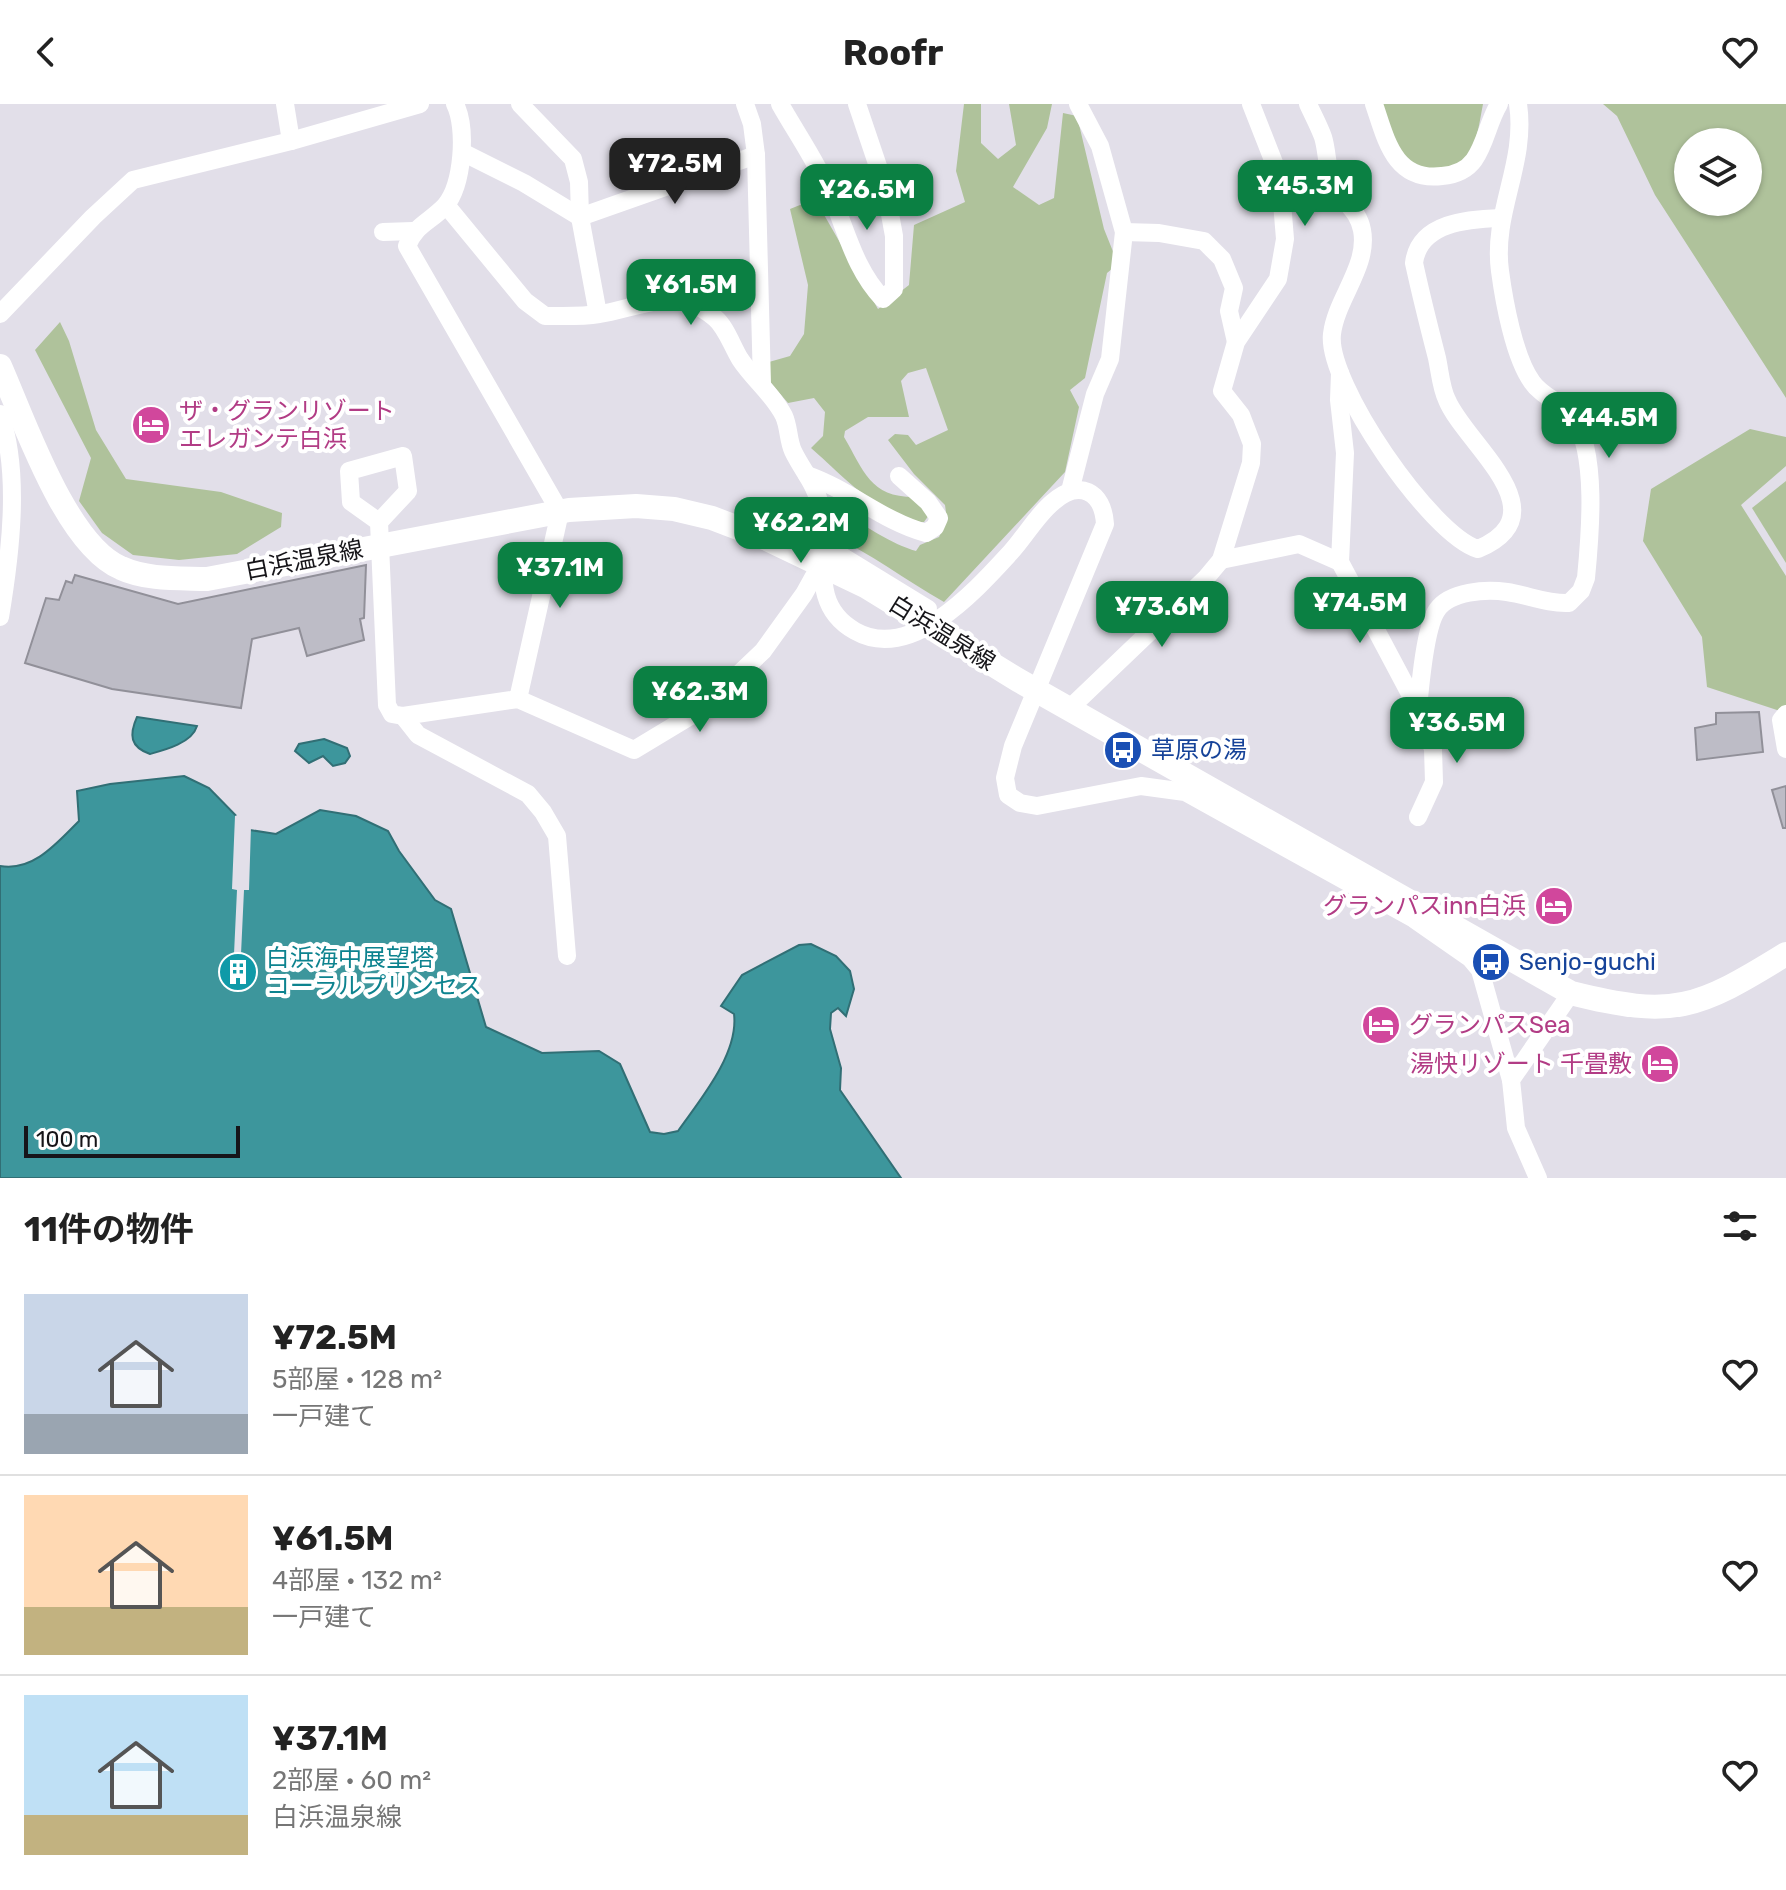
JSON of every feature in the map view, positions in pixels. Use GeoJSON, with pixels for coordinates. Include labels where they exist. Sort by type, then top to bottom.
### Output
{"type":"FeatureCollection","features":[{"type":"Feature","properties":{"kind":"main road","name":"白浜温泉線"},"geometry":{"type":"LineString","coordinates":[[0,366],[65,510],[89,544],[120,568],[158,577],[207,579],[380,534],[625,506],[674,509],[712,518],[767,539],[867,587],[1031,687],[1571,993],[1629,1006],[1673,1007],[1729,990],[1786,954]]}},
{"type":"Feature","properties":{"kind":"street"},"geometry":{"type":"LineString","coordinates":[[285,104],[291,141]]}},
{"type":"Feature","properties":{"kind":"street"},"geometry":{"type":"LineString","coordinates":[[0,314],[133,180],[291,141],[420,104]]}},
{"type":"Feature","properties":{"kind":"street"},"geometry":{"type":"LineString","coordinates":[[455,104],[462,118],[462,152],[454,188],[446,205],[413,231],[407,246],[560,512],[518,699]]}},
{"type":"Feature","properties":{"kind":"street"},"geometry":{"type":"LineString","coordinates":[[520,104],[573,159],[598,314]]}},
{"type":"Feature","properties":{"kind":"street"},"geometry":{"type":"LineString","coordinates":[[745,104],[752,124],[756,155],[762,384]]}},
{"type":"Feature","properties":{"kind":"street"},"geometry":{"type":"LineString","coordinates":[[780,104],[831,194],[851,251],[872,288],[883,299],[894,289],[894,236],[885,187],[857,104]]}},
{"type":"Feature","properties":{"kind":"street"},"geometry":{"type":"LineString","coordinates":[[1070,491],[1095,394],[1110,359],[1124,232],[1100,146],[1078,104]]}},
{"type":"Feature","properties":{"kind":"street"},"geometry":{"type":"LineString","coordinates":[[1063,705],[1206,578],[1221,560],[1251,463],[1252,444],[1241,415],[1222,391],[1236,342],[1278,279],[1285,239],[1280,178],[1251,104]]}},
{"type":"Feature","properties":{"kind":"street"},"geometry":{"type":"LineString","coordinates":[[1308,104],[1324,139],[1334,186],[1358,214],[1362,231],[1359,258],[1339,305],[1331,337],[1340,366],[1373,441],[1431,512],[1467,546],[1478,549],[1498,539],[1511,520],[1511,497],[1499,472],[1447,401],[1414,263],[1415,252],[1442,226],[1457,221],[1501,218]]}},
{"type":"Feature","properties":{"kind":"street"},"geometry":{"type":"LineString","coordinates":[[1374,104],[1390,152],[1402,167],[1422,177],[1435,177],[1465,170],[1473,162],[1499,104]]}},
{"type":"Feature","properties":{"kind":"street"},"geometry":{"type":"LineString","coordinates":[[1418,709],[1423,666],[1436,611],[1454,595],[1505,592],[1554,603],[1569,603],[1581,591],[1586,578],[1588,454],[1573,417],[1538,389],[1522,363],[1499,268],[1501,218],[1522,127],[1518,104]]}},
{"type":"Feature","properties":{"kind":"street"},"geometry":{"type":"LineString","coordinates":[[462,152],[524,183],[580,217]]}},
{"type":"Feature","properties":{"kind":"street"},"geometry":{"type":"LineString","coordinates":[[580,217],[756,155]]}},
{"type":"Feature","properties":{"kind":"street"},"geometry":{"type":"LineString","coordinates":[[446,205],[525,301],[545,316],[598,314],[665,301],[693,304],[717,319],[742,361],[785,418],[792,449],[821,508],[821,566],[826,603],[835,615],[859,634],[885,639],[928,625],[1010,553],[1053,502],[1070,491],[1090,492],[1099,497],[1104,507],[1105,524],[1013,746],[1005,778],[1008,795],[1020,803],[1037,806],[1141,786],[1185,792],[1414,919],[1470,958],[1480,970],[1511,1080],[1516,1128],[1538,1178]]}},
{"type":"Feature","properties":{"kind":"street"},"geometry":{"type":"LineString","coordinates":[[383,232],[413,231]]}},
{"type":"Feature","properties":{"kind":"street"},"geometry":{"type":"LineString","coordinates":[[1124,232],[1159,233],[1204,241],[1222,259],[1234,288],[1229,311],[1236,342]]}},
{"type":"Feature","properties":{"kind":"street"},"geometry":{"type":"LineString","coordinates":[[1340,366],[1339,400],[1345,453],[1340,562],[1418,709],[1433,749],[1436,767],[1434,782],[1418,817]]}},
{"type":"Feature","properties":{"kind":"street"},"geometry":{"type":"LineString","coordinates":[[0,414],[12,501],[7,577],[0,617]]}},
{"type":"Feature","properties":{"kind":"street"},"geometry":{"type":"LineString","coordinates":[[807,475],[867,503],[883,517],[926,533],[935,527],[939,518],[928,502],[899,476]]}},
{"type":"Feature","properties":{"kind":"street"},"geometry":{"type":"LineString","coordinates":[[380,534],[387,705],[392,714],[403,716],[518,699],[634,750],[702,709],[763,651],[821,566]]}},
{"type":"Feature","properties":{"kind":"street"},"geometry":{"type":"LineString","coordinates":[[1221,560],[1299,544],[1340,562]]}},
{"type":"Feature","properties":{"kind":"street"},"geometry":{"type":"LineString","coordinates":[[1786,714],[1781,720],[1786,749]]}},
{"type":"Feature","properties":{"kind":"street"},"geometry":{"type":"LineString","coordinates":[[403,716],[418,735],[528,794],[543,812],[557,836],[567,956]]}},
{"type":"Feature","properties":{"kind":"street"},"geometry":{"type":"LineString","coordinates":[[1511,1080],[1571,993]]}},
{"type":"Feature","properties":{"kind":"green space"},"geometry":{"type":"Polygon","coordinates":[[[964,104],[981,104],[981,143],[998,159],[1016,145],[1009,104],[1052,104],[1047,128],[1013,187],[1039,205],[1054,198],[1063,113],[1077,116],[1104,229],[1118,264],[1107,273],[1085,378],[1070,390],[1079,407],[1065,472],[944,602],[830,535],[835,501],[862,523],[906,548],[916,551],[920,545],[939,537],[947,520],[945,505],[914,474],[888,440],[895,434],[908,435],[916,445],[948,430],[926,368],[908,373],[901,381],[909,417],[868,417],[845,431],[844,437],[870,480],[887,492],[914,497],[929,515],[924,522],[894,515],[879,506],[811,448],[823,436],[825,412],[814,398],[788,403],[770,382],[769,362],[790,356],[804,334],[808,285],[790,209],[815,199],[878,309],[909,285],[914,225],[965,202],[956,171],[964,104]]]}},
{"type":"Feature","properties":{"kind":"green space"},"geometry":{"type":"Polygon","coordinates":[[[1380,104],[1483,104],[1477,135],[1463,161],[1443,170],[1431,170],[1409,162],[1393,146],[1380,104]]]}},
{"type":"Feature","properties":{"kind":"green space"},"geometry":{"type":"Polygon","coordinates":[[[1603,104],[1786,104],[1786,398],[1655,195],[1617,116],[1603,104]]]}},
{"type":"Feature","properties":{"kind":"green space"},"geometry":{"type":"Polygon","coordinates":[[[60,322],[69,341],[96,430],[126,479],[221,492],[282,513],[281,527],[237,554],[179,560],[133,555],[102,533],[79,501],[91,458],[35,350],[60,322]]]}},
{"type":"Feature","properties":{"kind":"green space"},"geometry":{"type":"Polygon","coordinates":[[[1750,429],[1786,437],[1786,466],[1741,505],[1786,576],[1786,713],[1707,687],[1702,637],[1643,541],[1651,489],[1750,429]]]}},
{"type":"Feature","properties":{"kind":"green space"},"geometry":{"type":"Polygon","coordinates":[[[1786,481],[1786,563],[1752,508],[1786,481]]]}},
{"type":"Feature","properties":{"kind":"water"},"geometry":{"type":"Polygon","coordinates":[[[137,717],[197,726],[184,741],[150,754],[138,748],[133,740],[137,717]]]}},
{"type":"Feature","properties":{"kind":"water"},"geometry":{"type":"Polygon","coordinates":[[[324,739],[347,748],[350,756],[345,763],[333,766],[323,756],[309,763],[295,751],[299,744],[324,739]]]}},
{"type":"Feature","properties":{"kind":"water"},"geometry":{"type":"Polygon","coordinates":[[[184,776],[209,788],[250,830],[276,834],[320,810],[356,816],[388,831],[435,900],[451,909],[486,1027],[542,1053],[599,1051],[620,1064],[650,1132],[664,1134],[678,1131],[716,1076],[734,1029],[734,1014],[721,1006],[742,975],[799,945],[811,944],[836,956],[850,971],[854,989],[846,1016],[838,1008],[831,1013],[830,1029],[841,1068],[840,1090],[901,1178],[0,1178],[0,866],[23,865],[44,854],[62,838],[79,821],[77,791],[184,776]]]}},
{"type":"Feature","properties":{"kind":"pier"},"geometry":{"type":"Polygon","coordinates":[[[240,814],[251,826],[249,890],[244,890],[241,954],[250,959],[255,971],[248,983],[237,987],[225,981],[221,968],[225,958],[234,954],[237,890],[232,889],[235,816],[240,814]]]}},
{"type":"Feature","properties":{"kind":"building"},"geometry":{"type":"Polygon","coordinates":[[[366,565],[364,618],[360,619],[364,640],[307,656],[299,628],[252,639],[241,708],[112,689],[25,663],[46,598],[59,600],[66,581],[72,583],[75,575],[178,604],[366,565]]]}},
{"type":"Feature","properties":{"kind":"building"},"geometry":{"type":"Polygon","coordinates":[[[1759,712],[1763,752],[1697,760],[1695,728],[1716,724],[1716,713],[1759,712]]]}},
{"type":"Feature","properties":{"kind":"building"},"geometry":{"type":"Polygon","coordinates":[[[1786,786],[1786,828],[1783,828],[1772,790],[1786,786]]]}},
{"type":"Feature","properties":{"kind":"building","name":"白浜海中展望塔 コーラルプリンセス"},"geometry":{"type":"Polygon","coordinates":[[[238,956],[248,960],[252,970],[248,980],[238,984],[228,980],[224,970],[228,960],[238,956]]]}},
{"type":"Feature","properties":{"kind":"place","name":"ザ・グランリゾート エレガンテ白浜"},"geometry":{"type":"Point","coordinates":[151,425]}},
{"type":"Feature","properties":{"kind":"place","name":"草原の湯"},"geometry":{"type":"Point","coordinates":[1123,750]}},
{"type":"Feature","properties":{"kind":"place","name":"グランパスinn白浜"},"geometry":{"type":"Point","coordinates":[1554,906]}},
{"type":"Feature","properties":{"kind":"place","name":"Senjo-guchi"},"geometry":{"type":"Point","coordinates":[1491,962]}},
{"type":"Feature","properties":{"kind":"place","name":"白浜海中展望塔 コーラルプリンセス"},"geometry":{"type":"Point","coordinates":[238,972]}},
{"type":"Feature","properties":{"kind":"place","name":"グランパスSea"},"geometry":{"type":"Point","coordinates":[1381,1025]}},
{"type":"Feature","properties":{"kind":"place","name":"湯快リゾート 千畳敷"},"geometry":{"type":"Point","coordinates":[1660,1064]}}]}
